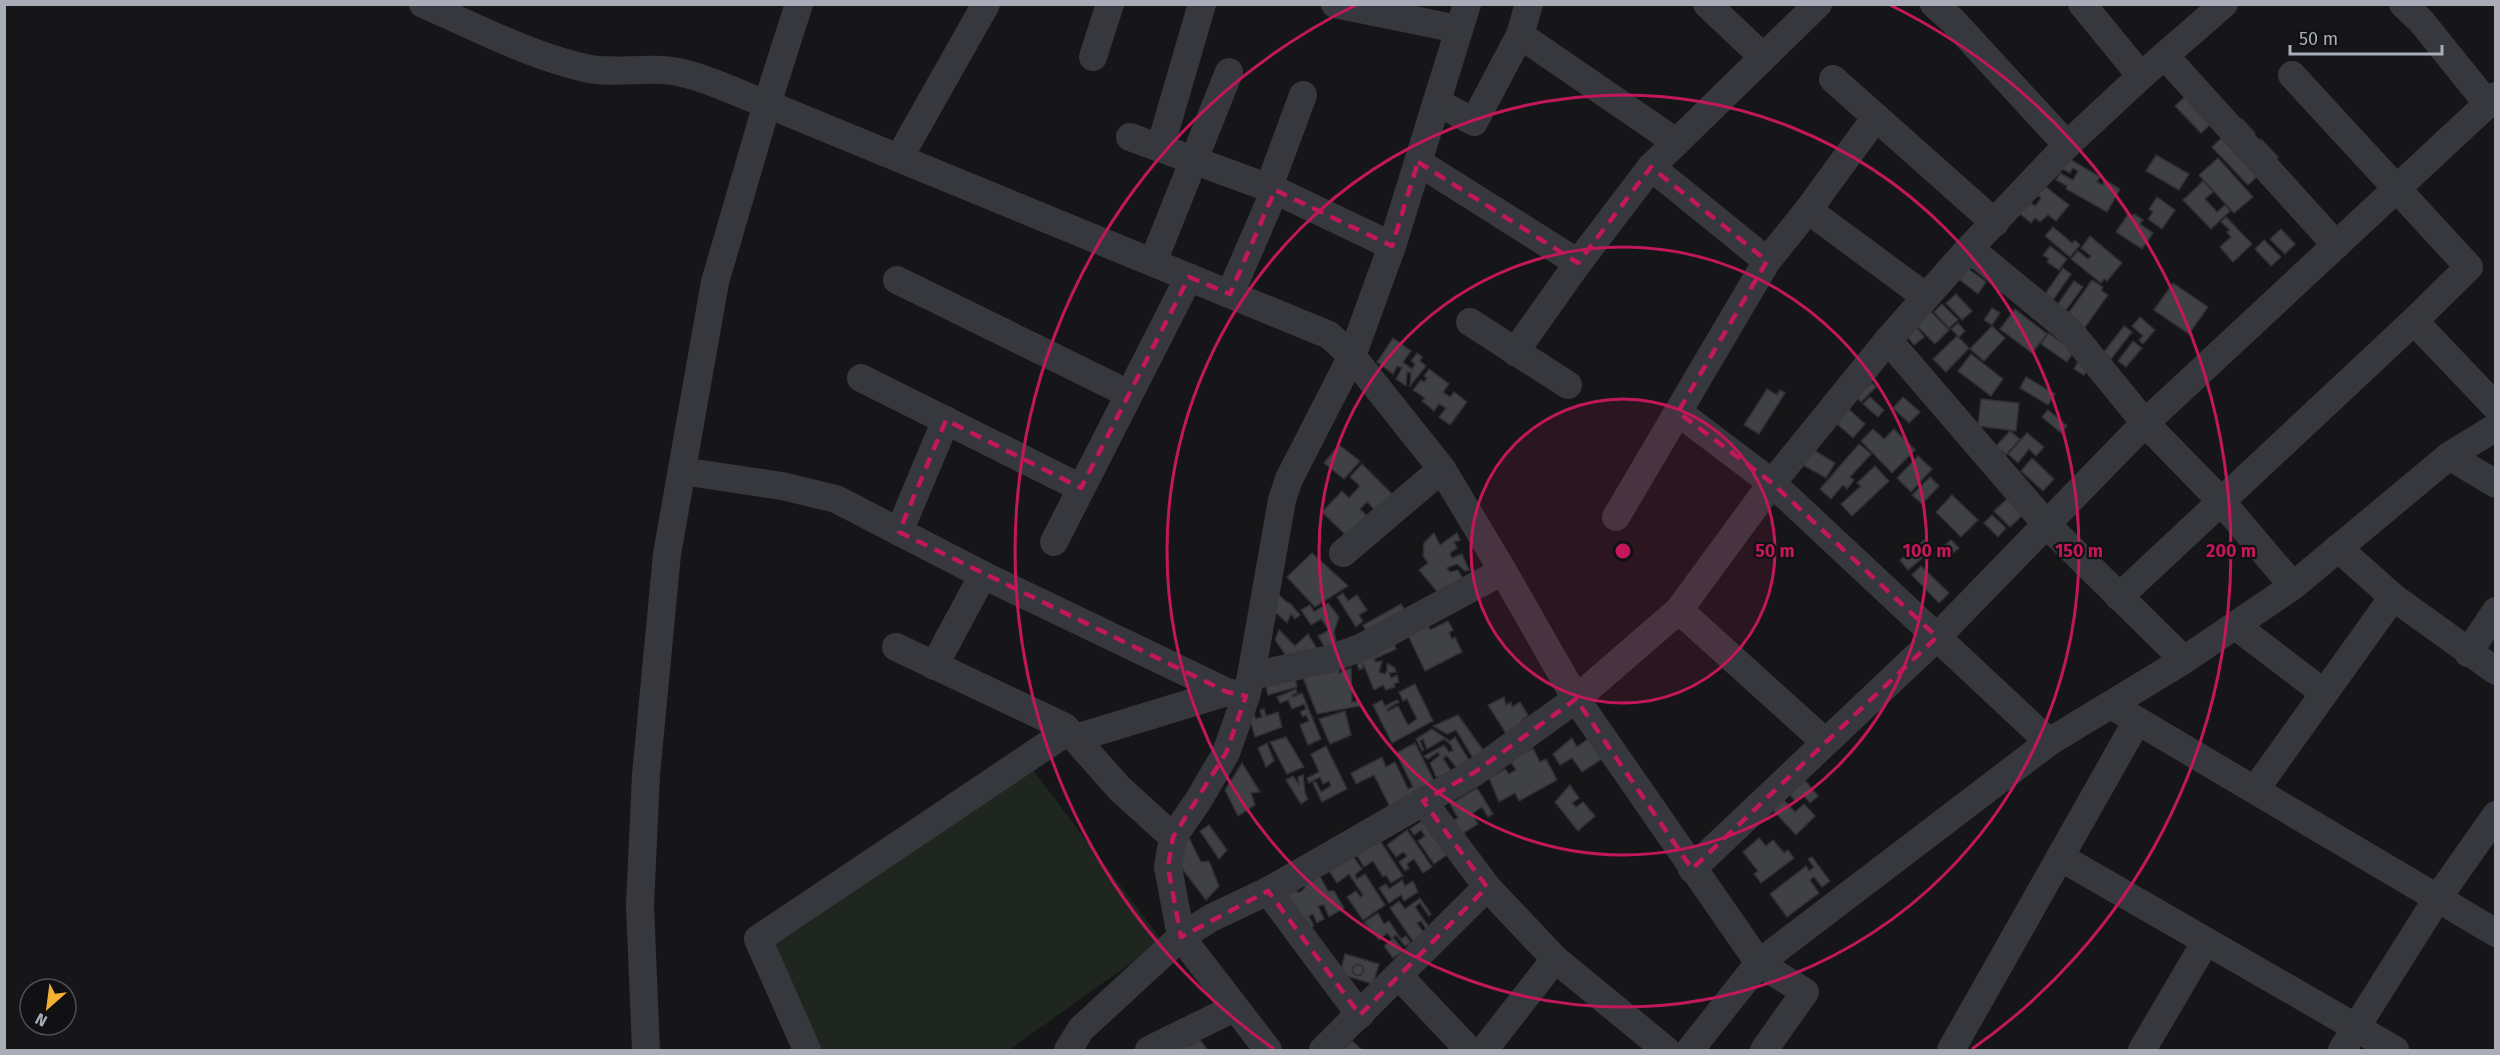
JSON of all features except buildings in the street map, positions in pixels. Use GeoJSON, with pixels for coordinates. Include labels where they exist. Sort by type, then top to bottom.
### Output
{"type":"FeatureCollection","features":[{"type":"Feature","properties":{"kind":"street"},"geometry":{"type":"LineString","coordinates":[[423,4],[530,52],[576,65],[620,71],[664,69],[688,75],[899,158],[1329,334],[1352,356],[1442,469],[1576,699],[1759,963],[1805,992],[1764,1050]]}},
{"type":"Feature","properties":{"kind":"street"},"geometry":{"type":"LineString","coordinates":[[646,1050],[640,905],[646,775],[667,554],[716,282],[799,4]]}},
{"type":"Feature","properties":{"kind":"street"},"geometry":{"type":"LineString","coordinates":[[899,158],[986,4]]}},
{"type":"Feature","properties":{"kind":"street"},"geometry":{"type":"LineString","coordinates":[[1093,57],[1110,4]]}},
{"type":"Feature","properties":{"kind":"street"},"geometry":{"type":"LineString","coordinates":[[1160,148],[1202,4]]}},
{"type":"Feature","properties":{"kind":"street"},"geometry":{"type":"LineString","coordinates":[[1268,1050],[1181,937],[1168,867],[1173,837],[1198,801],[1226,753],[1282,500],[1289,479],[1352,356],[1392,246],[1462,17],[1335,4]]}},
{"type":"Feature","properties":{"kind":"street"},"geometry":{"type":"LineString","coordinates":[[1437,102],[1474,122],[1520,36],[1529,4]]}},
{"type":"Feature","properties":{"kind":"street"},"geometry":{"type":"LineString","coordinates":[[1707,4],[1763,57]]}},
{"type":"Feature","properties":{"kind":"street"},"geometry":{"type":"LineString","coordinates":[[1515,352],[1578,263],[1651,167],[1818,4]]}},
{"type":"Feature","properties":{"kind":"street"},"geometry":{"type":"LineString","coordinates":[[1934,4],[1953,21],[2067,145]]}},
{"type":"Feature","properties":{"kind":"street"},"geometry":{"type":"LineString","coordinates":[[2082,4],[2141,76]]}},
{"type":"Feature","properties":{"kind":"street"},"geometry":{"type":"LineString","coordinates":[[1068,1050],[1081,1029],[1181,937],[1211,918],[1268,891],[1475,772],[1576,699],[1679,610],[1772,483],[1888,340],[1965,253],[1995,224],[2067,145],[2141,76],[2224,4]]}},
{"type":"Feature","properties":{"kind":"street"},"geometry":{"type":"LineString","coordinates":[[1692,868],[1937,637],[2145,423],[2491,99],[2403,4]]}},
{"type":"Feature","properties":{"kind":"street"},"geometry":{"type":"LineString","coordinates":[[1520,36],[1676,142]]}},
{"type":"Feature","properties":{"kind":"street"},"geometry":{"type":"LineString","coordinates":[[2165,56],[2336,245]]}},
{"type":"Feature","properties":{"kind":"street"},"geometry":{"type":"LineString","coordinates":[[1153,262],[1229,72]]}},
{"type":"Feature","properties":{"kind":"street"},"geometry":{"type":"LineString","coordinates":[[2119,597],[2469,267],[2292,75]]}},
{"type":"Feature","properties":{"kind":"street"},"geometry":{"type":"LineString","coordinates":[[1833,79],[1995,224]]}},
{"type":"Feature","properties":{"kind":"street"},"geometry":{"type":"LineString","coordinates":[[1230,294],[1272,189],[1303,95]]}},
{"type":"Feature","properties":{"kind":"street"},"geometry":{"type":"LineString","coordinates":[[1616,517],[1767,261],[1808,210],[1876,117]]}},
{"type":"Feature","properties":{"kind":"street"},"geometry":{"type":"LineString","coordinates":[[1130,137],[1272,189],[1392,246]]}},
{"type":"Feature","properties":{"kind":"street"},"geometry":{"type":"LineString","coordinates":[[1418,162],[1578,263]]}},
{"type":"Feature","properties":{"kind":"street"},"geometry":{"type":"LineString","coordinates":[[1651,167],[1767,261]]}},
{"type":"Feature","properties":{"kind":"street"},"geometry":{"type":"LineString","coordinates":[[1808,210],[1926,297]]}},
{"type":"Feature","properties":{"kind":"street"},"geometry":{"type":"LineString","coordinates":[[1965,253],[1979,256],[2070,331],[2145,423],[2220,500],[2293,586]]}},
{"type":"Feature","properties":{"kind":"street"},"geometry":{"type":"LineString","coordinates":[[1054,542],[1189,277]]}},
{"type":"Feature","properties":{"kind":"street"},"geometry":{"type":"LineString","coordinates":[[897,280],[1129,394]]}},
{"type":"Feature","properties":{"kind":"street"},"geometry":{"type":"LineString","coordinates":[[2414,321],[2496,407]]}},
{"type":"Feature","properties":{"kind":"street"},"geometry":{"type":"LineString","coordinates":[[1470,322],[1568,385]]}},
{"type":"Feature","properties":{"kind":"street"},"geometry":{"type":"LineString","coordinates":[[1888,340],[2047,525],[2184,660]]}},
{"type":"Feature","properties":{"kind":"street"},"geometry":{"type":"LineString","coordinates":[[861,378],[1081,488]]}},
{"type":"Feature","properties":{"kind":"street"},"geometry":{"type":"LineString","coordinates":[[1678,412],[1772,483],[2049,742]]}},
{"type":"Feature","properties":{"kind":"street"},"geometry":{"type":"LineString","coordinates":[[899,532],[946,420]]}},
{"type":"Feature","properties":{"kind":"street"},"geometry":{"type":"LineString","coordinates":[[1690,1050],[1759,963],[2049,742],[2184,660],[2293,586],[2449,456],[2496,427]]}},
{"type":"Feature","properties":{"kind":"street"},"geometry":{"type":"LineString","coordinates":[[2449,456],[2496,484]]}},
{"type":"Feature","properties":{"kind":"street"},"geometry":{"type":"LineString","coordinates":[[1343,553],[1442,469]]}},
{"type":"Feature","properties":{"kind":"street"},"geometry":{"type":"LineString","coordinates":[[682,471],[782,486],[836,499],[982,575],[1242,688]]}},
{"type":"Feature","properties":{"kind":"street"},"geometry":{"type":"LineString","coordinates":[[2338,548],[2392,597],[2496,671]]}},
{"type":"Feature","properties":{"kind":"street"},"geometry":{"type":"LineString","coordinates":[[807,1050],[758,939],[1072,734],[1242,688],[1330,659],[1362,646],[1503,571]]}},
{"type":"Feature","properties":{"kind":"street"},"geometry":{"type":"LineString","coordinates":[[934,666],[982,575]]}},
{"type":"Feature","properties":{"kind":"street"},"geometry":{"type":"LineString","coordinates":[[2255,790],[2392,597]]}},
{"type":"Feature","properties":{"kind":"street"},"geometry":{"type":"LineString","coordinates":[[1679,610],[1825,742]]}},
{"type":"Feature","properties":{"kind":"street"},"geometry":{"type":"LineString","coordinates":[[2468,653],[2496,611]]}},
{"type":"Feature","properties":{"kind":"street"},"geometry":{"type":"LineString","coordinates":[[2236,626],[2325,693]]}},
{"type":"Feature","properties":{"kind":"street"},"geometry":{"type":"LineString","coordinates":[[896,647],[1072,734],[1120,789],[1173,837]]}},
{"type":"Feature","properties":{"kind":"street"},"geometry":{"type":"LineString","coordinates":[[2111,705],[2496,933]]}},
{"type":"Feature","properties":{"kind":"street"},"geometry":{"type":"LineString","coordinates":[[1951,1050],[2137,721]]}},
{"type":"Feature","properties":{"kind":"street"},"geometry":{"type":"LineString","coordinates":[[1424,801],[1487,887],[1555,959],[1665,1050]]}},
{"type":"Feature","properties":{"kind":"street"},"geometry":{"type":"LineString","coordinates":[[2349,1039],[2438,898],[2496,815]]}},
{"type":"Feature","properties":{"kind":"street"},"geometry":{"type":"LineString","coordinates":[[2060,857],[2206,941],[2349,1039],[2395,1050]]}},
{"type":"Feature","properties":{"kind":"street"},"geometry":{"type":"LineString","coordinates":[[1323,1050],[1487,887]]}},
{"type":"Feature","properties":{"kind":"street"},"geometry":{"type":"LineString","coordinates":[[1268,891],[1360,1015]]}},
{"type":"Feature","properties":{"kind":"street"},"geometry":{"type":"LineString","coordinates":[[2142,1050],[2206,941]]}},
{"type":"Feature","properties":{"kind":"street"},"geometry":{"type":"LineString","coordinates":[[1484,1050],[1555,959]]}},
{"type":"Feature","properties":{"kind":"street"},"geometry":{"type":"LineString","coordinates":[[1399,976],[1469,1050]]}},
{"type":"Feature","properties":{"kind":"street"},"geometry":{"type":"LineString","coordinates":[[1149,1050],[1234,1008]]}},
{"type":"Feature","properties":{"kind":"highlighted area"},"geometry":{"type":"Polygon","coordinates":[[[1418,162],[1578,263],[1651,167],[1767,261],[1678,412],[1772,483],[1937,637],[1692,869],[1576,699],[1475,772],[1423,801],[1487,887],[1360,1015],[1268,891],[1181,937],[1168,867],[1173,837],[1226,753],[1246,696],[1227,692],[899,532],[946,420],[1081,488],[1189,277],[1230,294],[1275,190],[1392,246],[1418,162]]]}},
{"type":"Feature","properties":{"kind":"shaded area"},"geometry":{"type":"Polygon","coordinates":[[[1031,767],[1162,941],[1009,1050],[814,1050],[767,941],[1031,767]]]}}]}
